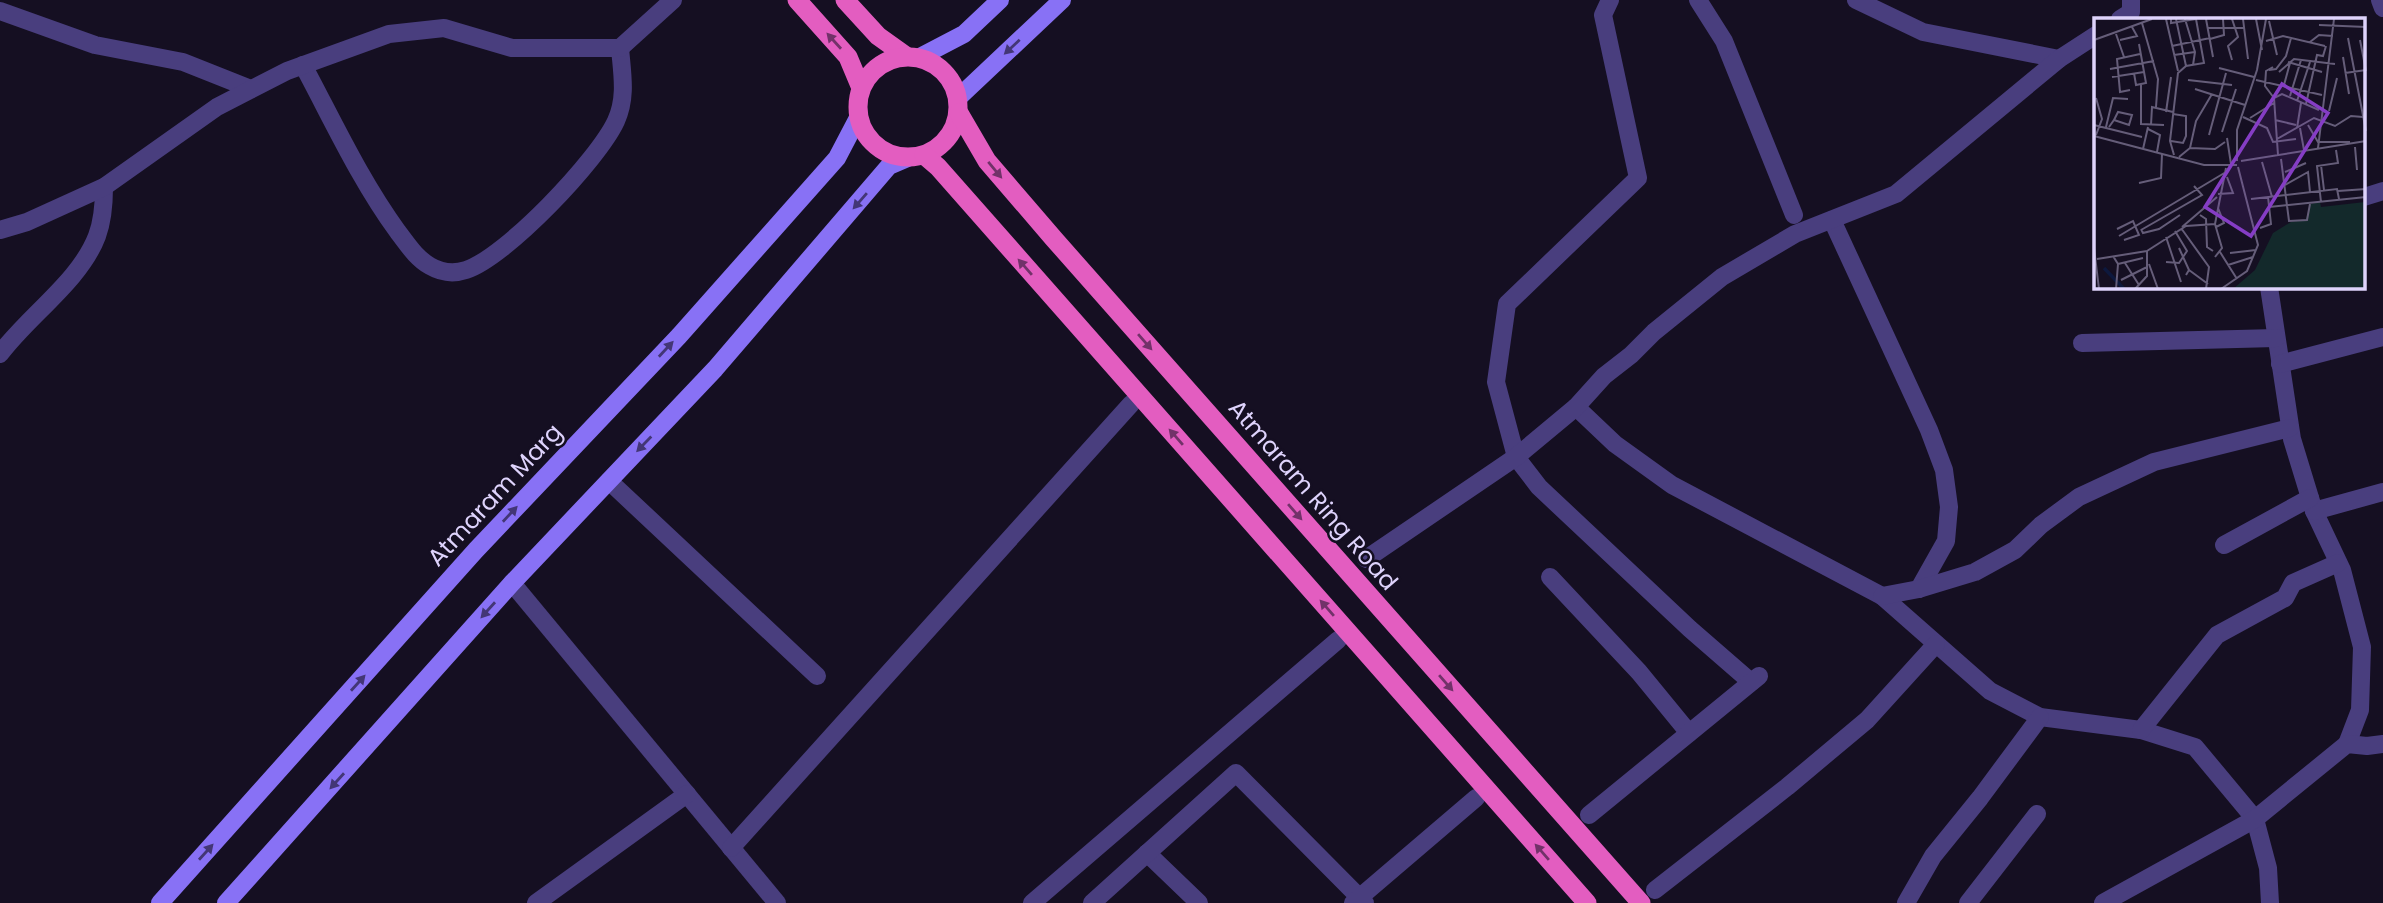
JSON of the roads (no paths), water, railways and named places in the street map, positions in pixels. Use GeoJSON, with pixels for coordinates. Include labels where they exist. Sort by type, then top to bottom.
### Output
{"type":"FeatureCollection","features":[{"type":"Feature","properties":{"kind":"highway"},"geometry":{"type":"LineString","coordinates":[[797,0],[848,57],[861,88]]}},
{"type":"Feature","properties":{"kind":"highway"},"geometry":{"type":"LineString","coordinates":[[845,0],[878,36],[913,57],[934,63],[954,84],[959,105],[955,127],[947,139],[937,149],[917,156],[895,155],[871,141],[863,129],[858,102],[861,88],[879,65],[891,59],[913,57]]}},
{"type":"Feature","properties":{"kind":"highway","name":"Atmaram Ring Road"},"geometry":{"type":"LineString","coordinates":[[959,105],[987,161],[1054,239],[1648,897]]}},
{"type":"Feature","properties":{"kind":"highway"},"geometry":{"type":"LineString","coordinates":[[917,156],[946,177],[1587,903]]}},
{"type":"Feature","properties":{"kind":"main road"},"geometry":{"type":"LineString","coordinates":[[913,57],[964,34],[1000,0]]}},
{"type":"Feature","properties":{"kind":"main road"},"geometry":{"type":"LineString","coordinates":[[959,105],[1062,0]]}},
{"type":"Feature","properties":{"kind":"main road","name":"Atmaram Marg"},"geometry":{"type":"LineString","coordinates":[[160,903],[476,550],[679,336],[837,158],[859,116]]}},
{"type":"Feature","properties":{"kind":"main road"},"geometry":{"type":"LineString","coordinates":[[226,903],[512,583],[715,369],[889,166],[917,156]]}},
{"type":"Feature","properties":{"kind":"street"},"geometry":{"type":"LineString","coordinates":[[0,230],[27,222],[104,187],[217,107],[251,89],[303,65],[389,34],[444,28],[512,48],[620,48],[671,0]]}},
{"type":"Feature","properties":{"kind":"street"},"geometry":{"type":"LineString","coordinates":[[1589,814],[1755,679],[1690,629],[1539,487],[1516,457],[1496,382],[1507,304],[1638,178],[1603,15],[1610,0]]}},
{"type":"Feature","properties":{"kind":"street"},"geometry":{"type":"LineString","coordinates":[[1698,0],[1724,41],[1794,215]]}},
{"type":"Feature","properties":{"kind":"street"},"geometry":{"type":"LineString","coordinates":[[1856,0],[1923,32],[2059,59]]}},
{"type":"Feature","properties":{"kind":"street"},"geometry":{"type":"LineString","coordinates":[[2380,0],[2383,8]]}},
{"type":"Feature","properties":{"kind":"street"},"geometry":{"type":"LineString","coordinates":[[0,11],[95,44],[183,62],[251,89]]}},
{"type":"Feature","properties":{"kind":"street"},"geometry":{"type":"LineString","coordinates":[[1366,559],[1516,457],[1576,407],[1604,376],[1654,332],[1722,278],[1795,234],[1896,194],[2059,59],[2094,36]]}},
{"type":"Feature","properties":{"kind":"street"},"geometry":{"type":"LineString","coordinates":[[303,65],[378,204],[419,260],[449,273],[467,270],[491,258],[552,202],[593,157],[616,121],[624,92],[620,48]]}},
{"type":"Feature","properties":{"kind":"street"},"geometry":{"type":"LineString","coordinates":[[0,354],[81,263],[97,237],[104,211],[104,187]]}},
{"type":"Feature","properties":{"kind":"street"},"geometry":{"type":"LineString","coordinates":[[2366,196],[2383,191]]}},
{"type":"Feature","properties":{"kind":"street"},"geometry":{"type":"LineString","coordinates":[[1832,220],[1929,430],[1944,470],[1950,507],[1946,541],[1919,589]]}},
{"type":"Feature","properties":{"kind":"street"},"geometry":{"type":"LineString","coordinates":[[2103,903],[2255,819],[2347,744],[2360,710],[2362,647],[2338,563],[2312,505],[2290,428],[2269,289]]}},
{"type":"Feature","properties":{"kind":"street"},"geometry":{"type":"LineString","coordinates":[[2280,364],[2383,337]]}},
{"type":"Feature","properties":{"kind":"street"},"geometry":{"type":"LineString","coordinates":[[2082,343],[2276,338]]}},
{"type":"Feature","properties":{"kind":"street"},"geometry":{"type":"LineString","coordinates":[[731,848],[1131,404]]}},
{"type":"Feature","properties":{"kind":"street"},"geometry":{"type":"LineString","coordinates":[[1576,407],[1615,444],[1672,485],[1882,596],[1990,691],[2040,717],[2141,730],[2195,747],[2255,819],[2268,868],[2270,903]]}},
{"type":"Feature","properties":{"kind":"street"},"geometry":{"type":"LineString","coordinates":[[1882,596],[1919,589],[1975,572],[2015,550],[2041,525],[2079,498],[2154,462],[2290,428]]}},
{"type":"Feature","properties":{"kind":"street"},"geometry":{"type":"LineString","coordinates":[[609,481],[817,676]]}},
{"type":"Feature","properties":{"kind":"street"},"geometry":{"type":"LineString","coordinates":[[2224,545],[2312,505],[2383,492]]}},
{"type":"Feature","properties":{"kind":"street"},"geometry":{"type":"LineString","coordinates":[[2141,730],[2217,635],[2285,598],[2293,583],[2338,563]]}},
{"type":"Feature","properties":{"kind":"street"},"geometry":{"type":"LineString","coordinates":[[1550,577],[1639,672],[1689,733]]}},
{"type":"Feature","properties":{"kind":"street"},"geometry":{"type":"LineString","coordinates":[[512,583],[776,903]]}},
{"type":"Feature","properties":{"kind":"street"},"geometry":{"type":"LineString","coordinates":[[1032,903],[1338,640]]}},
{"type":"Feature","properties":{"kind":"street"},"geometry":{"type":"LineString","coordinates":[[1648,897],[1867,720],[1936,644]]}},
{"type":"Feature","properties":{"kind":"street"},"geometry":{"type":"LineString","coordinates":[[1906,903],[1933,856],[2040,717]]}},
{"type":"Feature","properties":{"kind":"street"},"geometry":{"type":"LineString","coordinates":[[2347,744],[2383,744]]}},
{"type":"Feature","properties":{"kind":"street"},"geometry":{"type":"LineString","coordinates":[[1092,903],[1236,773],[1359,901],[1476,798]]}},
{"type":"Feature","properties":{"kind":"street"},"geometry":{"type":"LineString","coordinates":[[536,903],[555,898],[687,794]]}},
{"type":"Feature","properties":{"kind":"street"},"geometry":{"type":"LineString","coordinates":[[1968,903],[2037,814]]}},
{"type":"Feature","properties":{"kind":"street"},"geometry":{"type":"LineString","coordinates":[[1147,853],[1199,903]]}}]}
